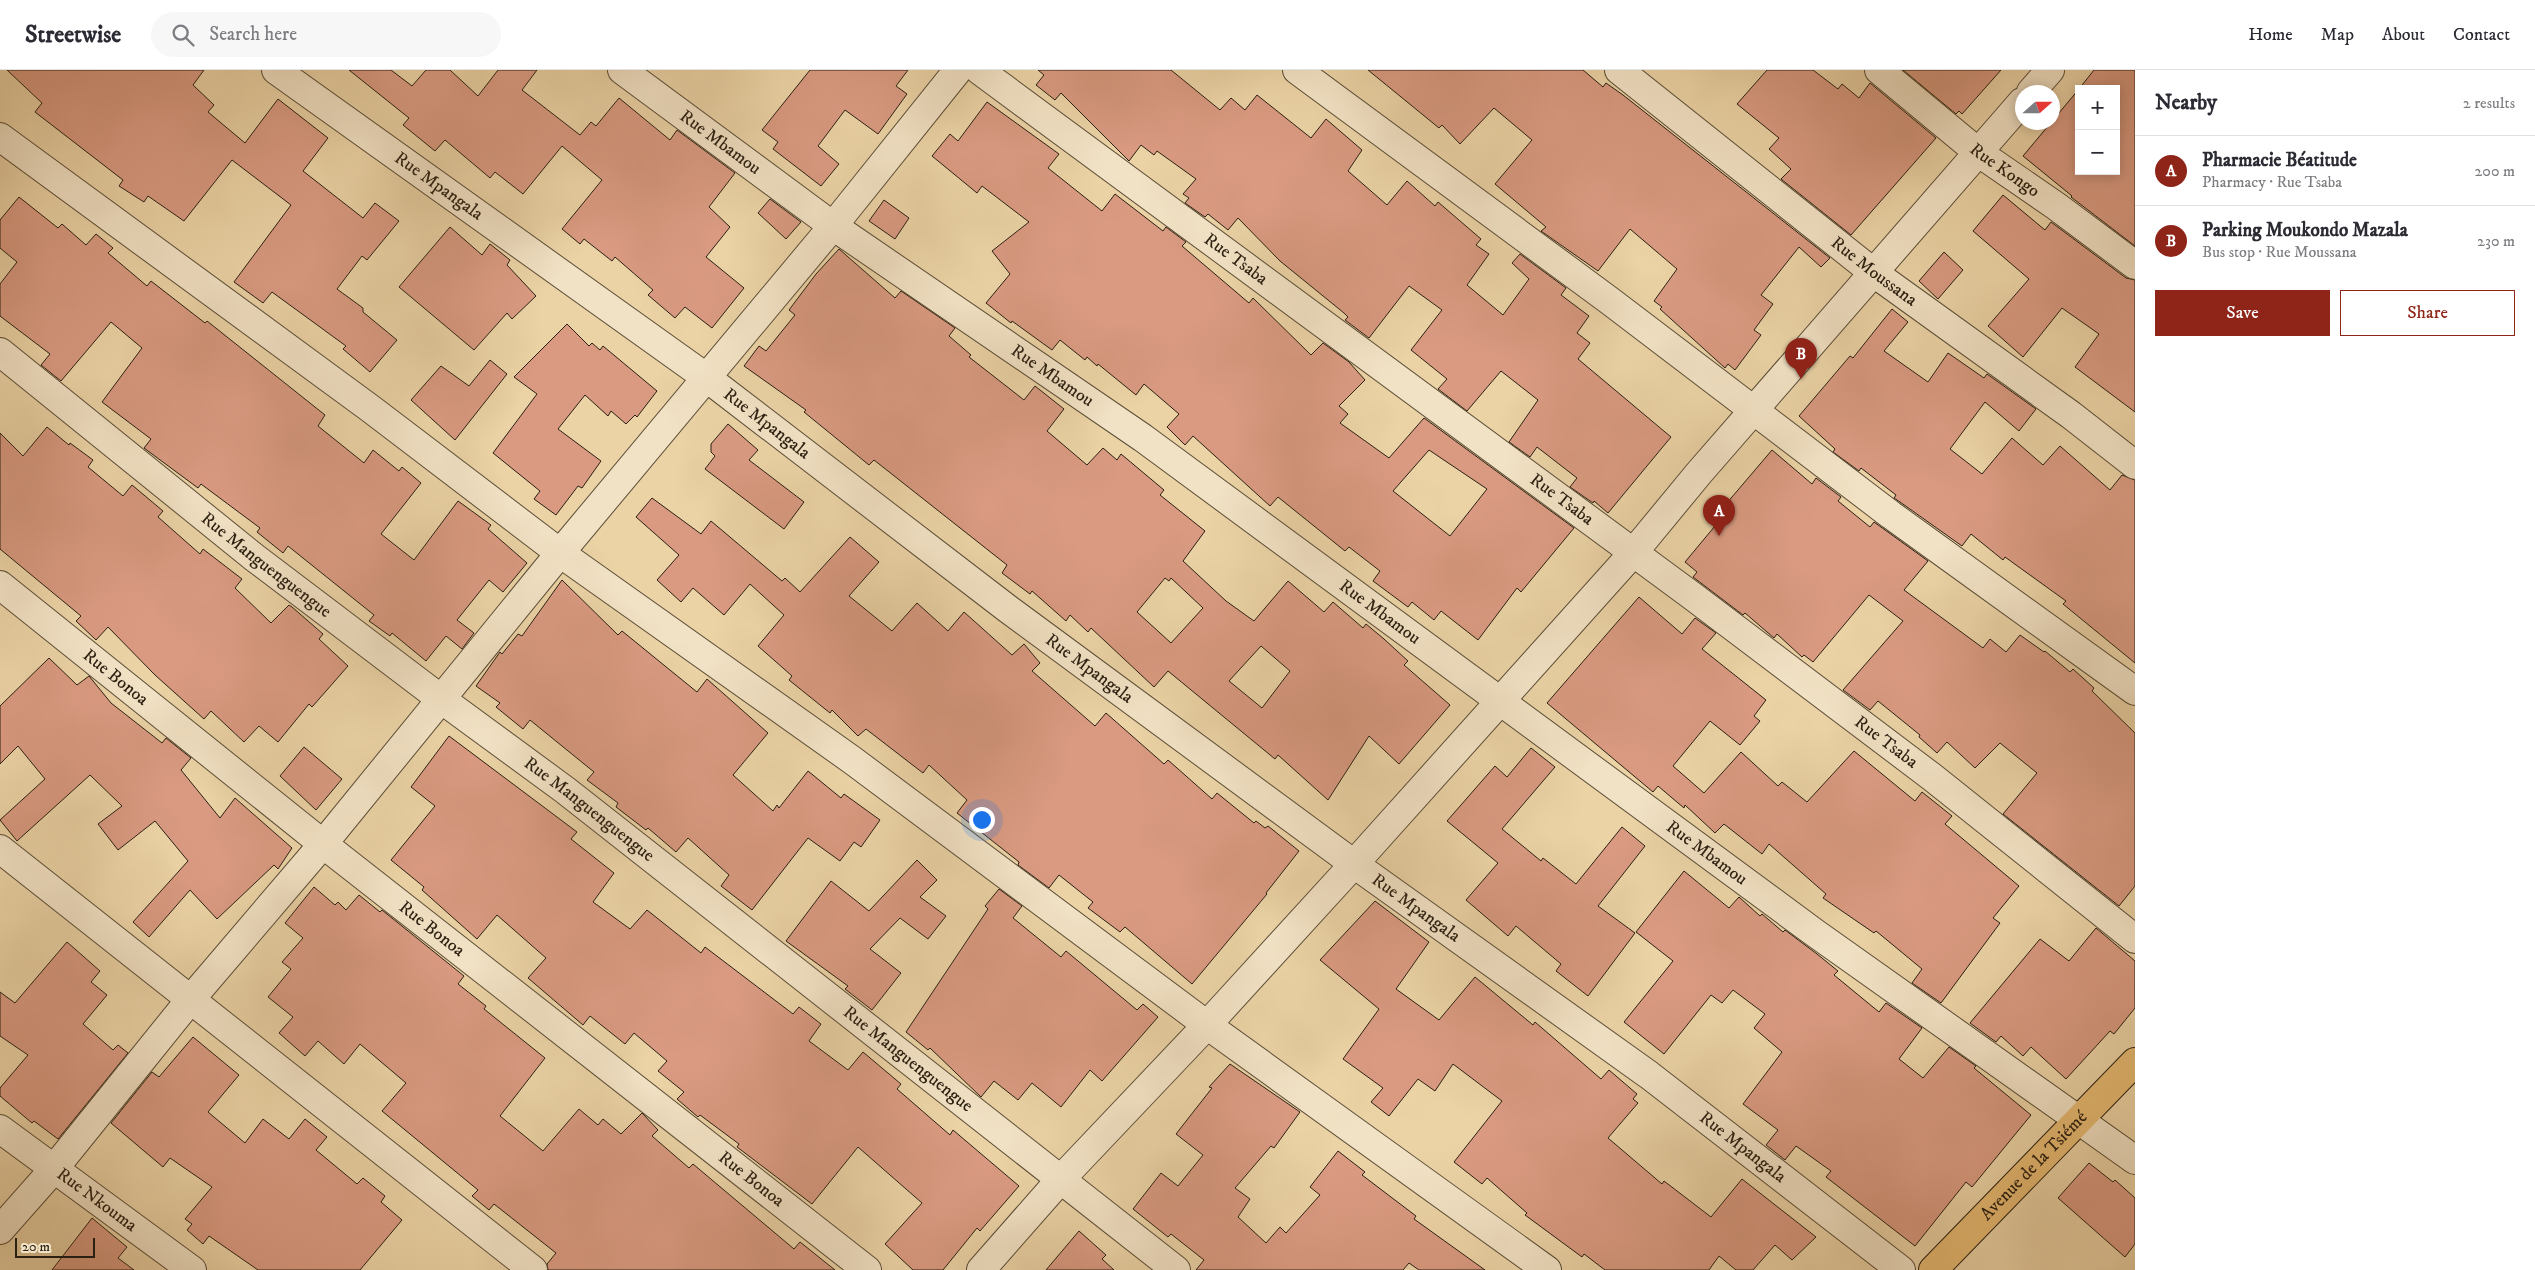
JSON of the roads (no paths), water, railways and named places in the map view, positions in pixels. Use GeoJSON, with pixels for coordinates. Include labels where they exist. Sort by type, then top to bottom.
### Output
{"type":"FeatureCollection","features":[{"type":"Feature","properties":{"kind":"main road","name":"Avenue de la Tsiémé"},"geometry":{"type":"LineString","coordinates":[[1933,1270],[2135,1062]]}},
{"type":"Feature","properties":{"kind":"street","name":"Rue Mpangala"},"geometry":{"type":"LineString","coordinates":[[276,70],[707,378],[1008,610],[1354,864],[1649,1075],[1901,1270]]}},
{"type":"Feature","properties":{"kind":"street","name":"Rue Mbamou"},"geometry":{"type":"LineString","coordinates":[[622,70],[833,226],[941,298],[1143,438],[1498,702],[2078,1121],[2135,1160]]}},
{"type":"Feature","properties":{"kind":"street"},"geometry":{"type":"LineString","coordinates":[[0,1230],[53,1170],[190,1000],[323,844],[560,553],[833,226],[958,70]]}},
{"type":"Feature","properties":{"kind":"street","name":"Rue Tsaba"},"geometry":{"type":"LineString","coordinates":[[979,70],[1633,553],[1932,777],[2135,939]]}},
{"type":"Feature","properties":{"kind":"street"},"geometry":{"type":"LineString","coordinates":[[1297,70],[1610,301],[1753,412],[1891,515],[2135,691]]}},
{"type":"Feature","properties":{"kind":"street","name":"Rue Moussana"},"geometry":{"type":"LineString","coordinates":[[1620,70],[1874,273],[2071,415],[2135,465]]}},
{"type":"Feature","properties":{"kind":"street","name":"Rue Kongo"},"geometry":{"type":"LineString","coordinates":[[1879,70],[1979,152],[2135,265]]}},
{"type":"Feature","properties":{"kind":"street"},"geometry":{"type":"LineString","coordinates":[[2037,85],[2050,70]]}},
{"type":"Feature","properties":{"kind":"street"},"geometry":{"type":"LineString","coordinates":[[981,1270],[1060,1180],[1207,1025],[1354,864],[1633,553],[2015,110]]}},
{"type":"Feature","properties":{"kind":"street"},"geometry":{"type":"LineString","coordinates":[[0,137],[363,403],[560,553],[852,760],[1207,1025],[1546,1270]]}},
{"type":"Feature","properties":{"kind":"street","name":"Rue Manguenguengue"},"geometry":{"type":"LineString","coordinates":[[0,352],[255,558],[565,790],[1176,1270]]}},
{"type":"Feature","properties":{"kind":"street","name":"Rue Bonoa"},"geometry":{"type":"LineString","coordinates":[[0,585],[323,844],[867,1270]]}},
{"type":"Feature","properties":{"kind":"street"},"geometry":{"type":"LineString","coordinates":[[0,850],[533,1270]]}},
{"type":"Feature","properties":{"kind":"street","name":"Rue Nkouma"},"geometry":{"type":"LineString","coordinates":[[0,1130],[192,1270]]}},
{"type":"Feature","properties":{"kind":"place","name":"Parking Moukondo Mazala"},"geometry":{"type":"Point","coordinates":[1801,379]}},
{"type":"Feature","properties":{"kind":"place","name":"Pharmacie Béatitude"},"geometry":{"type":"Point","coordinates":[1719,536]}}]}
